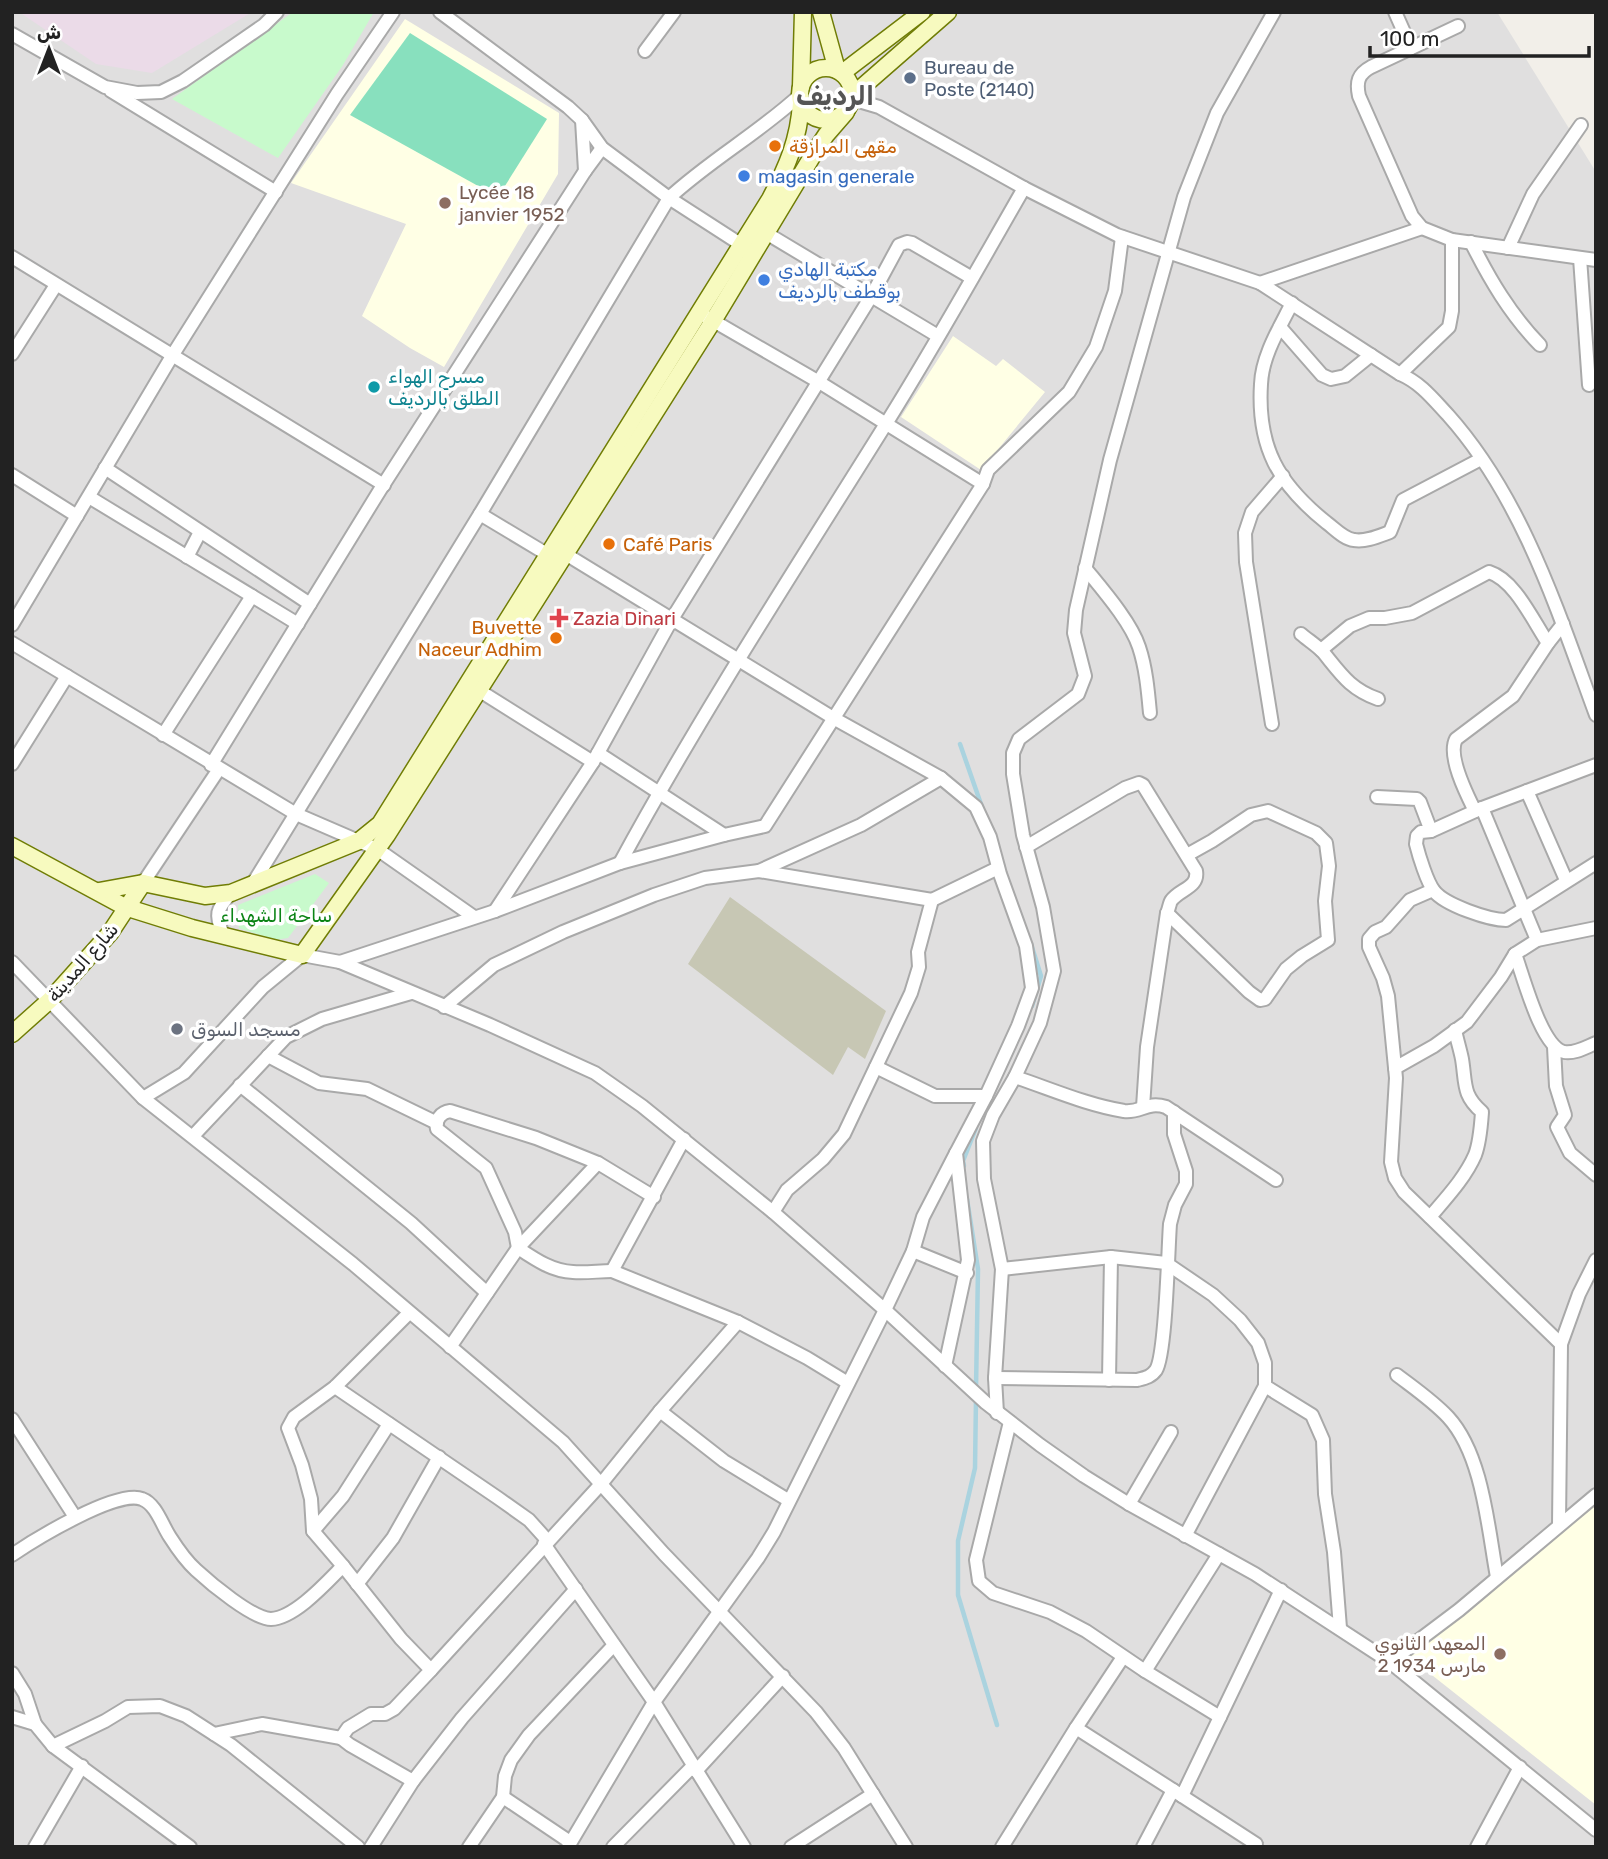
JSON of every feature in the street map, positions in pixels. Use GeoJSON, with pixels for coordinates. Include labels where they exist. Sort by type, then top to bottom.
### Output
{"type":"FeatureCollection","features":[{"type":"Feature","properties":{"kind":"street"},"geometry":{"type":"LineString","coordinates":[[105,87],[137,93],[161,92],[183,81],[264,25],[277,12]]}},
{"type":"Feature","properties":{"kind":"street"},"geometry":{"type":"LineString","coordinates":[[12,625],[172,356],[337,94],[393,12]]}},
{"type":"Feature","properties":{"kind":"street"},"geometry":{"type":"LineString","coordinates":[[440,12],[582,120],[602,148],[669,198],[747,248]]}},
{"type":"Feature","properties":{"kind":"street"},"geometry":{"type":"LineString","coordinates":[[645,51],[674,12]]}},
{"type":"Feature","properties":{"kind":"street"},"geometry":{"type":"LineString","coordinates":[[759,229],[770,199],[789,164],[800,122],[803,12]]}},
{"type":"Feature","properties":{"kind":"street"},"geometry":{"type":"LineString","coordinates":[[146,1100],[184,1073],[263,986],[302,955],[377,849],[473,687],[707,317],[759,229],[850,102],[852,87],[840,72],[821,12]]}},
{"type":"Feature","properties":{"kind":"street"},"geometry":{"type":"LineString","coordinates":[[252,885],[480,514],[669,198],[697,172],[801,95],[809,74],[822,68],[840,72],[922,12]]}},
{"type":"Feature","properties":{"kind":"street"},"geometry":{"type":"LineString","coordinates":[[801,95],[805,111],[821,120],[830,120],[948,12]]}},
{"type":"Feature","properties":{"kind":"street"},"geometry":{"type":"LineString","coordinates":[[998,1413],[995,1378],[1002,1269],[988,1203],[982,1150],[993,1115],[1015,1077],[1040,1023],[1054,971],[1042,907],[1026,848],[1013,774],[1013,753],[1019,739],[1078,694],[1085,676],[1074,633],[1086,568],[1110,460],[1184,197],[1217,113],[1273,12]]}},
{"type":"Feature","properties":{"kind":"street"},"geometry":{"type":"LineString","coordinates":[[1395,12],[1411,48]]}},
{"type":"Feature","properties":{"kind":"street"},"geometry":{"type":"LineString","coordinates":[[1458,26],[1361,72],[1357,86],[1412,216],[1422,229],[1452,240],[1596,260]]}},
{"type":"Feature","properties":{"kind":"street"},"geometry":{"type":"LineString","coordinates":[[12,34],[105,87],[276,192]]}},
{"type":"Feature","properties":{"kind":"street"},"geometry":{"type":"LineString","coordinates":[[850,102],[878,107],[1024,188],[1126,238],[1260,283],[1415,381],[1468,437],[1510,504],[1563,624],[1596,715]]}},
{"type":"Feature","properties":{"kind":"street"},"geometry":{"type":"LineString","coordinates":[[582,120],[585,171]]}},
{"type":"Feature","properties":{"kind":"street"},"geometry":{"type":"LineString","coordinates":[[1508,248],[1533,194],[1581,125]]}},
{"type":"Feature","properties":{"kind":"street"},"geometry":{"type":"LineString","coordinates":[[143,883],[384,485],[602,148]]}},
{"type":"Feature","properties":{"kind":"street"},"geometry":{"type":"LineString","coordinates":[[620,863],[738,659],[886,424],[1024,188]]}},
{"type":"Feature","properties":{"kind":"street"},"geometry":{"type":"LineString","coordinates":[[759,229],[938,336]]}},
{"type":"Feature","properties":{"kind":"street"},"geometry":{"type":"LineString","coordinates":[[1260,283],[1422,229]]}},
{"type":"Feature","properties":{"kind":"street"},"geometry":{"type":"LineString","coordinates":[[340,962],[495,911],[620,863],[765,826],[983,484],[988,470],[1069,391],[1096,347],[1115,291],[1126,238]]}},
{"type":"Feature","properties":{"kind":"street"},"geometry":{"type":"LineString","coordinates":[[1400,374],[1449,327],[1452,311],[1452,240]]}},
{"type":"Feature","properties":{"kind":"street"},"geometry":{"type":"LineString","coordinates":[[1471,242],[1491,282],[1519,323],[1540,345]]}},
{"type":"Feature","properties":{"kind":"street"},"geometry":{"type":"LineString","coordinates":[[495,911],[596,758],[672,619],[872,295],[895,252],[903,243],[912,243],[972,278]]}},
{"type":"Feature","properties":{"kind":"street"},"geometry":{"type":"LineString","coordinates":[[12,257],[384,485]]}},
{"type":"Feature","properties":{"kind":"street"},"geometry":{"type":"LineString","coordinates":[[1580,258],[1589,385]]}},
{"type":"Feature","properties":{"kind":"street"},"geometry":{"type":"LineString","coordinates":[[12,354],[56,285]]}},
{"type":"Feature","properties":{"kind":"street"},"geometry":{"type":"LineString","coordinates":[[1292,303],[1280,327],[1261,380],[1261,421],[1267,452],[1303,504],[1345,537],[1354,541],[1363,540],[1390,531],[1404,500],[1481,459]]}},
{"type":"Feature","properties":{"kind":"street"},"geometry":{"type":"LineString","coordinates":[[707,317],[819,382],[983,484]]}},
{"type":"Feature","properties":{"kind":"street"},"geometry":{"type":"LineString","coordinates":[[1280,327],[1322,374],[1331,379],[1345,376],[1371,355]]}},
{"type":"Feature","properties":{"kind":"street"},"geometry":{"type":"LineString","coordinates":[[105,468],[310,604]]}},
{"type":"Feature","properties":{"kind":"street"},"geometry":{"type":"LineString","coordinates":[[12,475],[77,516]]}},
{"type":"Feature","properties":{"kind":"street"},"geometry":{"type":"LineString","coordinates":[[1272,724],[1246,562],[1245,534],[1251,512],[1283,476]]}},
{"type":"Feature","properties":{"kind":"street"},"geometry":{"type":"LineString","coordinates":[[89,497],[298,624]]}},
{"type":"Feature","properties":{"kind":"street"},"geometry":{"type":"LineString","coordinates":[[480,514],[556,553],[672,619],[835,719],[941,778],[976,807],[990,837],[998,868],[1026,946],[1032,988],[986,1096],[923,1217],[913,1251],[885,1310],[774,1532],[758,1558],[654,1702],[569,1845],[503,1797]]}},
{"type":"Feature","properties":{"kind":"street"},"geometry":{"type":"LineString","coordinates":[[187,557],[201,532]]}},
{"type":"Feature","properties":{"kind":"street"},"geometry":{"type":"LineString","coordinates":[[1086,568],[1139,644],[1150,713]]}},
{"type":"Feature","properties":{"kind":"street"},"geometry":{"type":"LineString","coordinates":[[1321,650],[1350,626],[1369,618],[1412,613],[1489,572],[1498,575],[1512,587],[1548,643]]}},
{"type":"Feature","properties":{"kind":"street"},"geometry":{"type":"LineString","coordinates":[[163,735],[252,596]]}},
{"type":"Feature","properties":{"kind":"street"},"geometry":{"type":"LineString","coordinates":[[1537,940],[1479,810],[1458,771],[1453,744],[1513,696],[1563,624]]}},
{"type":"Feature","properties":{"kind":"street"},"geometry":{"type":"LineString","coordinates":[[1301,634],[1321,650],[1350,684],[1361,693],[1378,699]]}},
{"type":"Feature","properties":{"kind":"street"},"geometry":{"type":"LineString","coordinates":[[12,643],[296,814],[377,849],[474,918]]}},
{"type":"Feature","properties":{"kind":"street"},"geometry":{"type":"LineString","coordinates":[[12,764],[67,676]]}},
{"type":"Feature","properties":{"kind":"street"},"geometry":{"type":"LineString","coordinates":[[473,687],[659,792],[724,835]]}},
{"type":"Feature","properties":{"kind":"street"},"geometry":{"type":"LineString","coordinates":[[99,891],[143,883],[205,896],[231,893],[359,841],[380,824],[473,687]]}},
{"type":"Feature","properties":{"kind":"street"},"geometry":{"type":"LineString","coordinates":[[1596,765],[1431,831],[1421,832],[1417,836],[1416,844],[1433,890],[1458,906],[1497,920],[1506,920],[1596,863]]}},
{"type":"Feature","properties":{"kind":"street"},"geometry":{"type":"LineString","coordinates":[[444,1007],[494,965],[563,932],[654,895],[705,878],[759,871],[861,825],[941,778]]}},
{"type":"Feature","properties":{"kind":"street"},"geometry":{"type":"LineString","coordinates":[[1026,848],[1125,788],[1139,783],[1143,785],[1187,855],[1198,877],[1195,883],[1171,901],[1167,913],[1147,1047],[1143,1107]]}},
{"type":"Feature","properties":{"kind":"street"},"geometry":{"type":"LineString","coordinates":[[1527,791],[1566,880]]}},
{"type":"Feature","properties":{"kind":"street"},"geometry":{"type":"LineString","coordinates":[[1377,797],[1417,799],[1431,831]]}},
{"type":"Feature","properties":{"kind":"street"},"geometry":{"type":"LineString","coordinates":[[1167,913],[1260,1000],[1265,999],[1286,969],[1328,940],[1325,901],[1329,866],[1326,843],[1316,833],[1268,811],[1251,815],[1187,855]]}},
{"type":"Feature","properties":{"kind":"street"},"geometry":{"type":"LineString","coordinates":[[12,845],[125,906],[159,919],[223,936],[340,962],[490,1025],[595,1073],[642,1106],[773,1212],[998,1413],[1084,1476],[1281,1590],[1390,1662],[1596,1830]]}},
{"type":"Feature","properties":{"kind":"street"},"geometry":{"type":"LineString","coordinates":[[759,871],[932,900],[998,868]]}},
{"type":"Feature","properties":{"kind":"street","name":"شارع المدينة"},"geometry":{"type":"LineString","coordinates":[[12,1034],[50,1000],[110,933],[125,906],[143,883]]}},
{"type":"Feature","properties":{"kind":"street"},"geometry":{"type":"LineString","coordinates":[[1433,890],[1410,900],[1386,927],[1375,932],[1369,939],[1369,947],[1388,996],[1395,1068],[1391,1162],[1395,1178],[1404,1192],[1561,1344]]}},
{"type":"Feature","properties":{"kind":"street"},"geometry":{"type":"LineString","coordinates":[[223,936],[217,921],[218,907],[231,893]]}},
{"type":"Feature","properties":{"kind":"street"},"geometry":{"type":"LineString","coordinates":[[773,1212],[787,1190],[823,1159],[844,1134],[911,993],[919,967],[918,952],[932,900]]}},
{"type":"Feature","properties":{"kind":"street"},"geometry":{"type":"LineString","coordinates":[[1395,1068],[1434,1046],[1467,1021],[1516,954],[1537,940],[1596,928]]}},
{"type":"Feature","properties":{"kind":"street"},"geometry":{"type":"LineString","coordinates":[[1516,954],[1544,1031],[1554,1047],[1556,1086],[1565,1115],[1557,1127],[1570,1153],[1596,1175]]}},
{"type":"Feature","properties":{"kind":"street"},"geometry":{"type":"LineString","coordinates":[[12,962],[146,1100],[343,1255],[563,1442],[718,1612],[817,1712],[844,1748],[906,1847]]}},
{"type":"Feature","properties":{"kind":"street"},"geometry":{"type":"LineString","coordinates":[[189,1133],[286,1037],[312,1023],[406,990]]}},
{"type":"Feature","properties":{"kind":"street"},"geometry":{"type":"LineString","coordinates":[[1430,1217],[1460,1181],[1475,1154],[1480,1133],[1482,1112],[1472,1104],[1464,1088],[1462,1060],[1455,1030]]}},
{"type":"Feature","properties":{"kind":"street"},"geometry":{"type":"LineString","coordinates":[[1554,1047],[1565,1052],[1581,1050],[1596,1043]]}},
{"type":"Feature","properties":{"kind":"street"},"geometry":{"type":"LineString","coordinates":[[268,1056],[319,1083],[366,1088],[437,1123]]}},
{"type":"Feature","properties":{"kind":"street"},"geometry":{"type":"LineString","coordinates":[[876,1067],[935,1096],[986,1096]]}},
{"type":"Feature","properties":{"kind":"street"},"geometry":{"type":"LineString","coordinates":[[1015,1077],[1071,1098],[1126,1111],[1156,1104],[1174,1112],[1276,1180]]}},
{"type":"Feature","properties":{"kind":"street"},"geometry":{"type":"LineString","coordinates":[[240,1085],[411,1223],[487,1293]]}},
{"type":"Feature","properties":{"kind":"street"},"geometry":{"type":"LineString","coordinates":[[654,1197],[598,1163],[536,1138],[450,1111],[445,1112],[437,1123],[437,1129],[486,1168],[515,1232],[519,1248],[545,1266],[575,1273],[612,1271],[770,1337],[848,1383]]}},
{"type":"Feature","properties":{"kind":"street"},"geometry":{"type":"LineString","coordinates":[[995,1378],[1137,1380],[1149,1378],[1155,1371],[1161,1350],[1170,1224],[1175,1205],[1186,1184],[1186,1171],[1174,1134],[1174,1112]]}},
{"type":"Feature","properties":{"kind":"street"},"geometry":{"type":"LineString","coordinates":[[612,1271],[684,1139]]}},
{"type":"Feature","properties":{"kind":"street"},"geometry":{"type":"LineString","coordinates":[[948,1369],[968,1260],[956,1153]]}},
{"type":"Feature","properties":{"kind":"street"},"geometry":{"type":"LineString","coordinates":[[450,1347],[519,1248],[598,1163]]}},
{"type":"Feature","properties":{"kind":"street"},"geometry":{"type":"LineString","coordinates":[[913,1251],[967,1273]]}},
{"type":"Feature","properties":{"kind":"street"},"geometry":{"type":"LineString","coordinates":[[1002,1269],[1111,1257],[1167,1263],[1213,1295],[1240,1320],[1258,1343],[1265,1363],[1265,1386],[1185,1535]]}},
{"type":"Feature","properties":{"kind":"street"},"geometry":{"type":"LineString","coordinates":[[1109,1380],[1111,1257]]}},
{"type":"Feature","properties":{"kind":"street"},"geometry":{"type":"LineString","coordinates":[[1559,1524],[1561,1344],[1579,1294],[1596,1260]]}},
{"type":"Feature","properties":{"kind":"street"},"geometry":{"type":"LineString","coordinates":[[409,1313],[335,1387],[294,1417],[288,1428],[311,1499],[313,1531],[401,1639],[431,1670]]}},
{"type":"Feature","properties":{"kind":"street"},"geometry":{"type":"LineString","coordinates":[[341,1738],[348,1728],[370,1714],[385,1714],[394,1709],[601,1485],[660,1411],[738,1322]]}},
{"type":"Feature","properties":{"kind":"street"},"geometry":{"type":"LineString","coordinates":[[1397,1375],[1448,1417],[1460,1434],[1477,1475],[1497,1577]]}},
{"type":"Feature","properties":{"kind":"street"},"geometry":{"type":"LineString","coordinates":[[1265,1386],[1312,1415],[1323,1440],[1325,1494],[1334,1552],[1340,1628]]}},
{"type":"Feature","properties":{"kind":"street"},"geometry":{"type":"LineString","coordinates":[[335,1387],[528,1520],[546,1542],[654,1702],[744,1847]]}},
{"type":"Feature","properties":{"kind":"street"},"geometry":{"type":"LineString","coordinates":[[660,1411],[724,1461],[788,1500]]}},
{"type":"Feature","properties":{"kind":"street"},"geometry":{"type":"LineString","coordinates":[[12,1419],[75,1517]]}},
{"type":"Feature","properties":{"kind":"street"},"geometry":{"type":"LineString","coordinates":[[1010,1422],[976,1560],[979,1581],[993,1593],[1086,1631],[1220,1717]]}},
{"type":"Feature","properties":{"kind":"street"},"geometry":{"type":"LineString","coordinates":[[313,1531],[343,1496],[389,1424]]}},
{"type":"Feature","properties":{"kind":"street"},"geometry":{"type":"LineString","coordinates":[[1129,1504],[1171,1432]]}},
{"type":"Feature","properties":{"kind":"street"},"geometry":{"type":"LineString","coordinates":[[357,1584],[393,1538],[439,1457]]}},
{"type":"Feature","properties":{"kind":"street"},"geometry":{"type":"LineString","coordinates":[[1390,1662],[1459,1610],[1596,1495]]}},
{"type":"Feature","properties":{"kind":"street"},"geometry":{"type":"LineString","coordinates":[[12,1555],[75,1517],[131,1497],[143,1499],[152,1506],[170,1537],[195,1569],[262,1617],[271,1619],[286,1614],[321,1588],[343,1566]]}},
{"type":"Feature","properties":{"kind":"street"},"geometry":{"type":"LineString","coordinates":[[1145,1671],[1219,1555]]}},
{"type":"Feature","properties":{"kind":"street"},"geometry":{"type":"LineString","coordinates":[[371,1847],[414,1781],[462,1718],[576,1589]]}},
{"type":"Feature","properties":{"kind":"street"},"geometry":{"type":"LineString","coordinates":[[1143,1847],[1220,1717],[1281,1590]]}},
{"type":"Feature","properties":{"kind":"street"},"geometry":{"type":"LineString","coordinates":[[469,1847],[503,1797],[505,1776],[511,1760],[528,1735],[614,1645]]}},
{"type":"Feature","properties":{"kind":"street"},"geometry":{"type":"LineString","coordinates":[[1002,1847],[1123,1657]]}},
{"type":"Feature","properties":{"kind":"street"},"geometry":{"type":"LineString","coordinates":[[12,1673],[25,1694],[35,1724],[53,1746],[190,1847]]}},
{"type":"Feature","properties":{"kind":"street"},"geometry":{"type":"LineString","coordinates":[[613,1847],[695,1769],[783,1675]]}},
{"type":"Feature","properties":{"kind":"street"},"geometry":{"type":"LineString","coordinates":[[53,1746],[128,1707],[160,1706],[186,1716],[231,1745],[358,1847]]}},
{"type":"Feature","properties":{"kind":"street"},"geometry":{"type":"LineString","coordinates":[[12,1717],[35,1724]]}},
{"type":"Feature","properties":{"kind":"street"},"geometry":{"type":"LineString","coordinates":[[214,1734],[262,1724],[341,1738],[414,1781]]}},
{"type":"Feature","properties":{"kind":"street"},"geometry":{"type":"LineString","coordinates":[[1076,1728],[1256,1844]]}},
{"type":"Feature","properties":{"kind":"street"},"geometry":{"type":"LineString","coordinates":[[35,1847],[82,1766]]}},
{"type":"Feature","properties":{"kind":"street"},"geometry":{"type":"LineString","coordinates":[[1477,1847],[1520,1767]]}},
{"type":"Feature","properties":{"kind":"street"},"geometry":{"type":"LineString","coordinates":[[791,1847],[873,1794]]}},
{"type":"Feature","properties":{"kind":"shaded area","name":"الرديف"},"geometry":{"type":"Polygon","coordinates":[[[12,12],[1497,12],[1596,172],[1596,1847],[12,1847],[12,12]]]}},
{"type":"Feature","properties":{"kind":"shaded area"},"geometry":{"type":"Polygon","coordinates":[[[19,12],[252,12],[152,73],[96,64],[19,12]]]}},
{"type":"Feature","properties":{"kind":"shaded area","name":"Lycée 18 janvier 1952"},"geometry":{"type":"Polygon","coordinates":[[[405,19],[559,113],[558,174],[444,367],[362,316],[406,224],[291,183],[405,19]]]}},
{"type":"Feature","properties":{"kind":"shaded area"},"geometry":{"type":"Polygon","coordinates":[[[953,336],[996,366],[1003,359],[1045,392],[981,470],[901,417],[953,336]]]}},
{"type":"Feature","properties":{"kind":"shaded area"},"geometry":{"type":"Polygon","coordinates":[[[730,897],[886,1011],[865,1059],[848,1047],[833,1075],[688,964],[730,897]]]}},
{"type":"Feature","properties":{"kind":"shaded area","name":"المعهد الثانوي 2 مارس 1934"},"geometry":{"type":"Polygon","coordinates":[[[1596,1494],[1596,1805],[1399,1649],[1596,1494]]]}},
{"type":"Feature","properties":{"kind":"green space"},"geometry":{"type":"Polygon","coordinates":[[[293,12],[374,12],[343,65],[278,158],[172,99],[293,12]]]}},
{"type":"Feature","properties":{"kind":"green space"},"geometry":{"type":"Polygon","coordinates":[[[410,33],[547,119],[498,197],[350,115],[410,33]]]}},
{"type":"Feature","properties":{"kind":"green space","name":"ساحة الشهداء"},"geometry":{"type":"Polygon","coordinates":[[[315,874],[329,883],[288,938],[275,940],[239,928],[238,905],[315,874]]]}},
{"type":"Feature","properties":{"kind":"waterway"},"geometry":{"type":"LineString","coordinates":[[960,744],[982,807]]}},
{"type":"Feature","properties":{"kind":"waterway"},"geometry":{"type":"LineString","coordinates":[[1031,944],[1041,976],[1032,1006]]}},
{"type":"Feature","properties":{"kind":"waterway"},"geometry":{"type":"LineString","coordinates":[[964,1166],[963,1161],[976,1128]]}},
{"type":"Feature","properties":{"kind":"waterway"},"geometry":{"type":"LineString","coordinates":[[967,1199],[978,1269],[976,1389]]}},
{"type":"Feature","properties":{"kind":"waterway"},"geometry":{"type":"LineString","coordinates":[[976,1398],[975,1468],[958,1541],[958,1595],[997,1725]]}},
{"type":"Feature","properties":{"kind":"place","name":"Bureau de Poste (2140)"},"geometry":{"type":"Point","coordinates":[910,78]}},
{"type":"Feature","properties":{"kind":"place","name":"مقهى المرازقة"},"geometry":{"type":"Point","coordinates":[775,146]}},
{"type":"Feature","properties":{"kind":"place","name":"magasin generale"},"geometry":{"type":"Point","coordinates":[744,176]}},
{"type":"Feature","properties":{"kind":"place","name":"Lycée 18 janvier 1952"},"geometry":{"type":"Point","coordinates":[445,203]}},
{"type":"Feature","properties":{"kind":"place","name":"مكتبة الهادي بوقطف بالرديف"},"geometry":{"type":"Point","coordinates":[764,280]}},
{"type":"Feature","properties":{"kind":"place","name":"مسرح الهواء الطلق بالرديف"},"geometry":{"type":"Point","coordinates":[374,387]}},
{"type":"Feature","properties":{"kind":"place","name":"Café Paris"},"geometry":{"type":"Point","coordinates":[609,544]}},
{"type":"Feature","properties":{"kind":"place","name":"Zazia Dinari"},"geometry":{"type":"Point","coordinates":[559,618]}},
{"type":"Feature","properties":{"kind":"place","name":"Buvette Naceur Adhim"},"geometry":{"type":"Point","coordinates":[556,638]}},
{"type":"Feature","properties":{"kind":"place","name":"مسجد السوق"},"geometry":{"type":"Point","coordinates":[177,1029]}},
{"type":"Feature","properties":{"kind":"place","name":"المعهد الثانوي 2 مارس 1934"},"geometry":{"type":"Point","coordinates":[1500,1654]}},
{"type":"Feature","properties":{"kind":"district","name":"الرديف"},"geometry":{"type":"Point","coordinates":[835,96]}}]}
